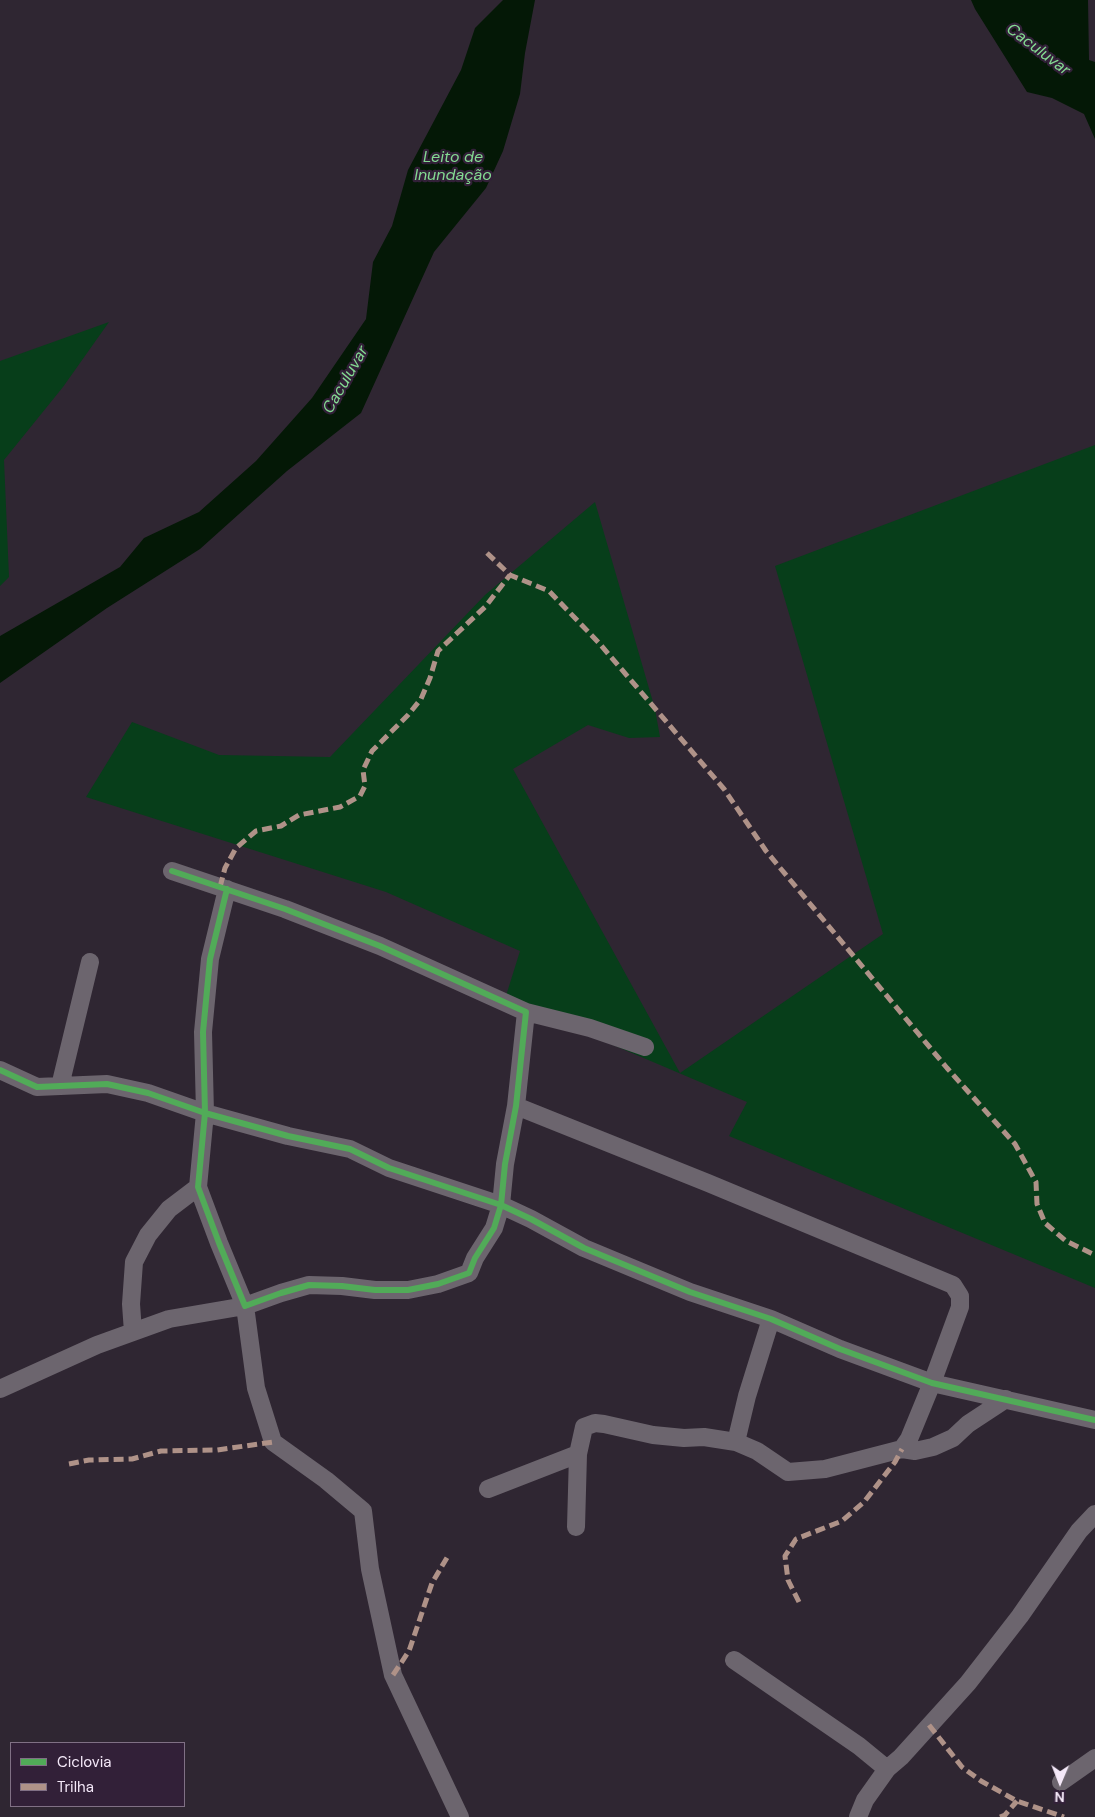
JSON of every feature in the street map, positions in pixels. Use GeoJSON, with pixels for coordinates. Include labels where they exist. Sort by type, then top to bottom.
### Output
{"type":"FeatureCollection","features":[{"type":"Feature","properties":{"kind":"street"},"geometry":{"type":"LineString","coordinates":[[172,871],[285,909],[380,946],[526,1012],[590,1028],[645,1047]]}},
{"type":"Feature","properties":{"kind":"street"},"geometry":{"type":"LineString","coordinates":[[227,889],[210,959],[203,1032],[204,1113],[198,1187],[245,1306],[256,1388],[273,1442],[326,1480],[363,1511],[370,1569],[393,1675],[460,1817]]}},
{"type":"Feature","properties":{"kind":"street"},"geometry":{"type":"LineString","coordinates":[[60,1086],[90,962]]}},
{"type":"Feature","properties":{"kind":"street"},"geometry":{"type":"LineString","coordinates":[[0,1389],[97,1345],[169,1319],[245,1306],[309,1285],[375,1290],[408,1290],[438,1284],[469,1273],[475,1258],[494,1228],[501,1205],[505,1164],[516,1106],[526,1012]]}},
{"type":"Feature","properties":{"kind":"street"},"geometry":{"type":"LineString","coordinates":[[0,1070],[37,1087],[107,1084],[148,1093],[204,1113],[288,1136],[350,1149],[389,1168],[501,1205],[584,1248],[690,1292],[771,1319],[840,1349],[932,1383],[1095,1420]]}},
{"type":"Feature","properties":{"kind":"street"},"geometry":{"type":"LineString","coordinates":[[516,1106],[699,1179],[953,1285],[960,1296],[960,1308],[909,1439],[902,1449]]}},
{"type":"Feature","properties":{"kind":"street"},"geometry":{"type":"LineString","coordinates":[[133,1332],[131,1304],[134,1262],[148,1235],[169,1209],[198,1187]]}},
{"type":"Feature","properties":{"kind":"street"},"geometry":{"type":"LineString","coordinates":[[736,1442],[747,1396],[771,1319]]}},
{"type":"Feature","properties":{"kind":"street"},"geometry":{"type":"LineString","coordinates":[[576,1527],[578,1454],[584,1427],[595,1423],[653,1435],[684,1438],[704,1437],[736,1442],[757,1451],[788,1472],[825,1470],[902,1449],[915,1451],[954,1438],[968,1424],[1006,1399]]}},
{"type":"Feature","properties":{"kind":"street"},"geometry":{"type":"LineString","coordinates":[[488,1489],[578,1454]]}},
{"type":"Feature","properties":{"kind":"street"},"geometry":{"type":"LineString","coordinates":[[858,1817],[864,1800],[887,1769],[901,1757],[968,1683],[1020,1616],[1079,1531],[1095,1514]]}},
{"type":"Feature","properties":{"kind":"street"},"geometry":{"type":"LineString","coordinates":[[734,1660],[858,1746],[887,1769]]}},
{"type":"Feature","properties":{"kind":"street"},"geometry":{"type":"LineString","coordinates":[[1061,1782],[1095,1758]]}},
{"type":"Feature","properties":{"kind":"green space"},"geometry":{"type":"Polygon","coordinates":[[[109,322],[63,387],[4,460],[9,577],[0,586],[0,361],[109,322]]]}},
{"type":"Feature","properties":{"kind":"green space"},"geometry":{"type":"Polygon","coordinates":[[[1095,445],[1095,1288],[729,1136],[747,1102],[505,999],[520,951],[386,892],[86,797],[132,722],[219,755],[330,757],[485,595],[595,502],[655,709],[660,737],[629,738],[588,725],[513,769],[680,1073],[883,934],[775,566],[1095,445]]]}},
{"type":"Feature","properties":{"kind":"water","name":"Leito de Inundação"},"geometry":{"type":"Polygon","coordinates":[[[503,0],[535,0],[525,53],[520,94],[503,151],[486,188],[434,252],[361,413],[287,471],[200,549],[107,608],[0,683],[0,636],[120,567],[144,538],[199,512],[256,461],[312,398],[366,319],[373,262],[392,226],[408,170],[461,70],[475,28],[503,0]]]}},
{"type":"Feature","properties":{"kind":"water","name":"Caculuvar"},"geometry":{"type":"Polygon","coordinates":[[[971,0],[1088,0],[1089,60],[1095,62],[1095,139],[1084,114],[1052,98],[1027,92],[971,0]]]}},
{"type":"Feature","properties":{"kind":"marked path"},"geometry":{"type":"LineString","coordinates":[[487,553],[510,575],[549,591],[599,643],[724,789],[766,851],[947,1068],[1015,1144],[1036,1182],[1037,1204],[1045,1223],[1066,1241],[1095,1255]]}},
{"type":"Feature","properties":{"kind":"marked path"},"geometry":{"type":"LineString","coordinates":[[220,887],[225,868],[236,848],[256,831],[281,826],[299,815],[340,807],[360,796],[365,786],[363,770],[372,751],[408,715],[421,699],[438,651],[485,607],[510,575]]}},
{"type":"Feature","properties":{"kind":"marked path"},"geometry":{"type":"LineString","coordinates":[[69,1464],[89,1460],[132,1459],[161,1451],[217,1450],[273,1442]]}},
{"type":"Feature","properties":{"kind":"marked path"},"geometry":{"type":"LineString","coordinates":[[799,1602],[788,1580],[785,1556],[796,1539],[842,1521],[864,1502],[895,1462],[902,1449]]}},
{"type":"Feature","properties":{"kind":"marked path"},"geometry":{"type":"LineString","coordinates":[[393,1675],[409,1651],[432,1583],[448,1556]]}},
{"type":"Feature","properties":{"kind":"marked path"},"geometry":{"type":"LineString","coordinates":[[929,1725],[962,1767],[981,1781],[1017,1801],[1064,1817]]}},
{"type":"Feature","properties":{"kind":"marked path"},"geometry":{"type":"LineString","coordinates":[[1000,1817],[1005,1815],[1017,1801]]}},
{"type":"Feature","properties":{"kind":"cycle path"},"geometry":{"type":"LineString","coordinates":[[172,871],[285,909],[380,946],[526,1012],[516,1106],[505,1164],[501,1205],[584,1248],[690,1292],[771,1319],[840,1349],[932,1383],[1095,1420]]}},
{"type":"Feature","properties":{"kind":"cycle path"},"geometry":{"type":"LineString","coordinates":[[0,1070],[37,1087],[107,1084],[148,1093],[205,1113],[288,1136],[350,1149],[389,1168],[501,1205],[494,1228],[475,1258],[469,1273],[438,1284],[408,1290],[375,1290],[309,1285],[245,1306],[198,1187],[205,1113],[203,1032],[210,959],[227,889]]}}]}
